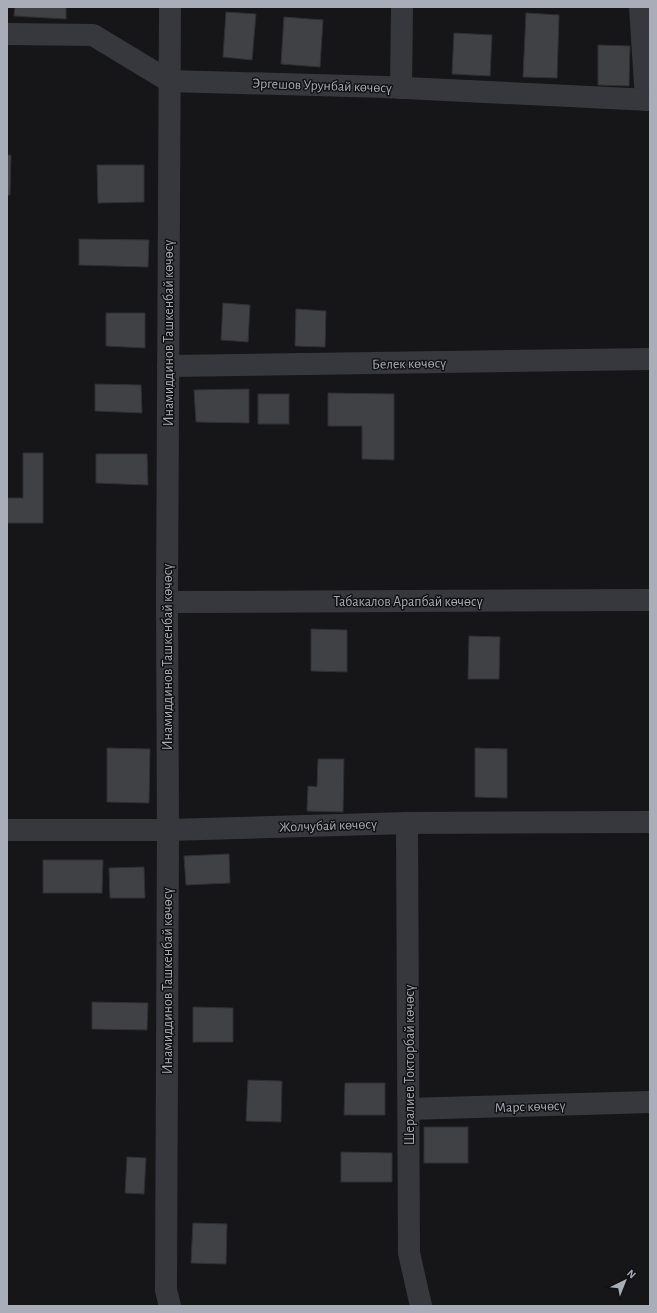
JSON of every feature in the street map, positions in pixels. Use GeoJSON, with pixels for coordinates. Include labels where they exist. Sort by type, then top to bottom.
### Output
{"type":"FeatureCollection","features":[{"type":"Feature","properties":{"kind":"street","name":"Инамиддинов Ташкенбай көчөсү"},"geometry":{"type":"LineString","coordinates":[[170,7],[166,1290],[170,1306]]}},
{"type":"Feature","properties":{"kind":"street"},"geometry":{"type":"LineString","coordinates":[[401,88],[402,7]]}},
{"type":"Feature","properties":{"kind":"street"},"geometry":{"type":"LineString","coordinates":[[640,7],[648,100]]}},
{"type":"Feature","properties":{"kind":"street","name":"Эргешов Урунбай көчөсү"},"geometry":{"type":"LineString","coordinates":[[7,34],[93,35],[169,81],[401,88],[648,100]]}},
{"type":"Feature","properties":{"kind":"street","name":"Белек көчөсү"},"geometry":{"type":"LineString","coordinates":[[168,366],[650,359]]}},
{"type":"Feature","properties":{"kind":"street","name":"Табакалов Арапбай көчөсү"},"geometry":{"type":"LineString","coordinates":[[167,602],[650,600]]}},
{"type":"Feature","properties":{"kind":"street","name":"Жолчубай көчөсү"},"geometry":{"type":"LineString","coordinates":[[7,830],[168,830],[407,823],[650,822]]}},
{"type":"Feature","properties":{"kind":"street","name":"Шералиев Токторбай көчөсү"},"geometry":{"type":"LineString","coordinates":[[407,823],[409,1253],[421,1306]]}},
{"type":"Feature","properties":{"kind":"street","name":"Марс көчөсү"},"geometry":{"type":"LineString","coordinates":[[409,1109],[650,1102]]}},
{"type":"Feature","properties":{"kind":"building"},"geometry":{"type":"Polygon","coordinates":[[[15,7],[66,7],[66,19],[14,16],[15,7]]]}},
{"type":"Feature","properties":{"kind":"building"},"geometry":{"type":"Polygon","coordinates":[[[226,12],[256,14],[252,60],[223,57],[226,12]]]}},
{"type":"Feature","properties":{"kind":"building"},"geometry":{"type":"Polygon","coordinates":[[[526,13],[559,15],[557,78],[523,77],[526,13]]]}},
{"type":"Feature","properties":{"kind":"building"},"geometry":{"type":"Polygon","coordinates":[[[284,17],[323,20],[320,67],[281,64],[284,17]]]}},
{"type":"Feature","properties":{"kind":"building"},"geometry":{"type":"Polygon","coordinates":[[[454,33],[492,35],[490,76],[452,74],[454,33]]]}},
{"type":"Feature","properties":{"kind":"building"},"geometry":{"type":"Polygon","coordinates":[[[598,45],[630,46],[629,86],[598,85],[598,45]]]}},
{"type":"Feature","properties":{"kind":"building"},"geometry":{"type":"Polygon","coordinates":[[[7,155],[11,155],[10,195],[7,195],[7,155]]]}},
{"type":"Feature","properties":{"kind":"building"},"geometry":{"type":"Polygon","coordinates":[[[97,165],[144,165],[144,202],[98,203],[97,165]]]}},
{"type":"Feature","properties":{"kind":"building"},"geometry":{"type":"Polygon","coordinates":[[[79,239],[149,240],[148,267],[79,265],[79,239]]]}},
{"type":"Feature","properties":{"kind":"building"},"geometry":{"type":"Polygon","coordinates":[[[223,303],[250,305],[248,342],[221,340],[223,303]]]}},
{"type":"Feature","properties":{"kind":"building"},"geometry":{"type":"Polygon","coordinates":[[[296,309],[326,311],[325,347],[295,346],[296,309]]]}},
{"type":"Feature","properties":{"kind":"building"},"geometry":{"type":"Polygon","coordinates":[[[106,313],[145,313],[145,348],[106,346],[106,313]]]}},
{"type":"Feature","properties":{"kind":"building"},"geometry":{"type":"Polygon","coordinates":[[[95,384],[141,385],[142,413],[95,411],[95,384]]]}},
{"type":"Feature","properties":{"kind":"building"},"geometry":{"type":"Polygon","coordinates":[[[249,389],[249,423],[196,422],[194,390],[249,389]]]}},
{"type":"Feature","properties":{"kind":"building"},"geometry":{"type":"Polygon","coordinates":[[[328,393],[394,394],[394,460],[362,459],[362,426],[328,426],[328,393]]]}},
{"type":"Feature","properties":{"kind":"building"},"geometry":{"type":"Polygon","coordinates":[[[258,394],[289,394],[289,424],[258,424],[258,394]]]}},
{"type":"Feature","properties":{"kind":"building"},"geometry":{"type":"Polygon","coordinates":[[[23,453],[43,453],[43,523],[7,523],[7,498],[23,498],[23,453]]]}},
{"type":"Feature","properties":{"kind":"building"},"geometry":{"type":"Polygon","coordinates":[[[96,454],[147,454],[148,485],[96,483],[96,454]]]}},
{"type":"Feature","properties":{"kind":"building"},"geometry":{"type":"Polygon","coordinates":[[[311,629],[347,630],[347,672],[311,671],[311,629]]]}},
{"type":"Feature","properties":{"kind":"building"},"geometry":{"type":"Polygon","coordinates":[[[469,636],[500,637],[499,679],[468,679],[469,636]]]}},
{"type":"Feature","properties":{"kind":"building"},"geometry":{"type":"Polygon","coordinates":[[[107,748],[150,749],[149,803],[107,802],[107,748]]]}},
{"type":"Feature","properties":{"kind":"building"},"geometry":{"type":"Polygon","coordinates":[[[475,748],[507,749],[507,798],[475,797],[475,748]]]}},
{"type":"Feature","properties":{"kind":"building"},"geometry":{"type":"Polygon","coordinates":[[[318,759],[344,759],[343,812],[307,811],[308,786],[317,787],[318,759]]]}},
{"type":"Feature","properties":{"kind":"building"},"geometry":{"type":"Polygon","coordinates":[[[229,854],[230,883],[186,885],[184,856],[229,854]]]}},
{"type":"Feature","properties":{"kind":"building"},"geometry":{"type":"Polygon","coordinates":[[[43,860],[103,860],[102,893],[43,893],[43,860]]]}},
{"type":"Feature","properties":{"kind":"building"},"geometry":{"type":"Polygon","coordinates":[[[144,867],[145,898],[110,898],[109,868],[144,867]]]}},
{"type":"Feature","properties":{"kind":"building"},"geometry":{"type":"Polygon","coordinates":[[[92,1002],[148,1003],[147,1030],[92,1029],[92,1002]]]}},
{"type":"Feature","properties":{"kind":"building"},"geometry":{"type":"Polygon","coordinates":[[[193,1007],[233,1008],[233,1042],[193,1042],[193,1007]]]}},
{"type":"Feature","properties":{"kind":"building"},"geometry":{"type":"Polygon","coordinates":[[[248,1080],[282,1081],[281,1122],[246,1121],[248,1080]]]}},
{"type":"Feature","properties":{"kind":"building"},"geometry":{"type":"Polygon","coordinates":[[[345,1083],[385,1083],[385,1115],[344,1115],[345,1083]]]}},
{"type":"Feature","properties":{"kind":"building"},"geometry":{"type":"Polygon","coordinates":[[[424,1127],[468,1127],[468,1163],[424,1163],[424,1127]]]}},
{"type":"Feature","properties":{"kind":"building"},"geometry":{"type":"Polygon","coordinates":[[[341,1152],[392,1153],[392,1182],[341,1182],[341,1152]]]}},
{"type":"Feature","properties":{"kind":"building"},"geometry":{"type":"Polygon","coordinates":[[[127,1157],[146,1158],[144,1194],[125,1193],[127,1157]]]}},
{"type":"Feature","properties":{"kind":"building"},"geometry":{"type":"Polygon","coordinates":[[[193,1223],[227,1224],[226,1264],[191,1263],[193,1223]]]}}]}
